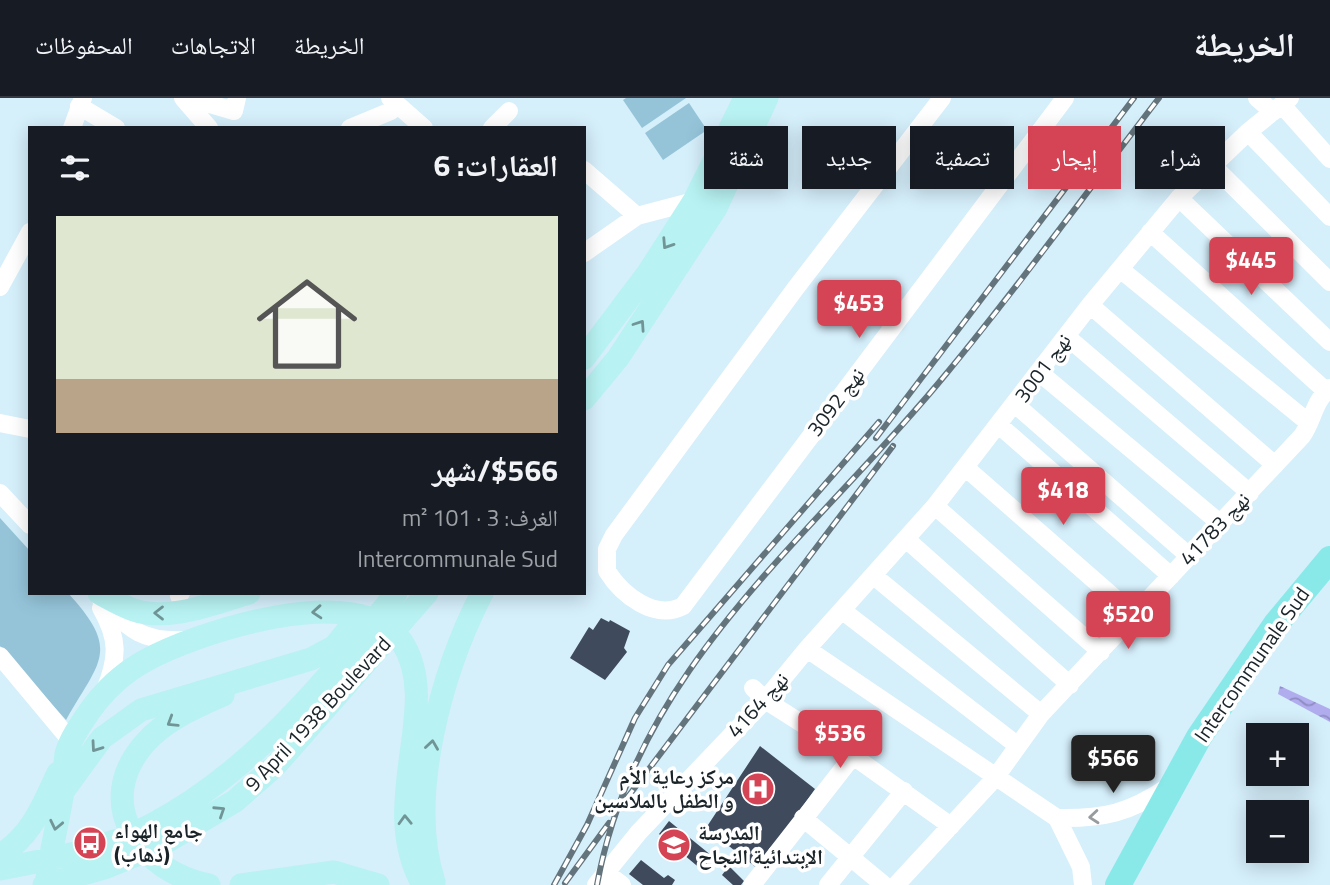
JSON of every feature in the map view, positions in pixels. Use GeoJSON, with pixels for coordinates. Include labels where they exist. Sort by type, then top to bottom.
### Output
{"type":"FeatureCollection","features":[{"type":"Feature","properties":{"kind":"highway","name":"Intercommunale Sud"},"geometry":{"type":"LineString","coordinates":[[1118,885],[1173,784],[1244,670],[1276,624],[1330,559]]}},
{"type":"Feature","properties":{"kind":"highway","name":"Intercommunale Sud"},"geometry":{"type":"LineString","coordinates":[[1137,885],[1233,715],[1274,655],[1330,584]]}},
{"type":"Feature","properties":{"kind":"main road"},"geometry":{"type":"LineString","coordinates":[[588,352],[648,273],[694,201],[745,98]]}},
{"type":"Feature","properties":{"kind":"main road"},"geometry":{"type":"LineString","coordinates":[[586,415],[618,358],[716,208],[768,98]]}},
{"type":"Feature","properties":{"kind":"main road"},"geometry":{"type":"LineString","coordinates":[[586,397],[618,358]]}},
{"type":"Feature","properties":{"kind":"main road"},"geometry":{"type":"LineString","coordinates":[[100,595],[149,613],[174,612],[241,595]]}},
{"type":"Feature","properties":{"kind":"main road","name":"9 April 1938 Boulevard"},"geometry":{"type":"LineString","coordinates":[[157,835],[276,732],[341,649],[388,595]]}},
{"type":"Feature","properties":{"kind":"main road","name":"9 April 1938 Boulevard"},"geometry":{"type":"LineString","coordinates":[[45,885],[235,802],[275,766],[425,595]]}},
{"type":"Feature","properties":{"kind":"main road"},"geometry":{"type":"LineString","coordinates":[[435,885],[429,866],[424,827],[433,736],[451,668],[481,595]]}},
{"type":"Feature","properties":{"kind":"main road"},"geometry":{"type":"LineString","coordinates":[[0,855],[19,842],[40,812],[69,748],[103,694],[125,674],[145,661],[191,639],[322,610],[368,616],[391,628],[403,643],[415,677],[415,714],[405,786],[404,825],[410,854],[423,885]]}},
{"type":"Feature","properties":{"kind":"main road"},"geometry":{"type":"LineString","coordinates":[[64,790],[102,738],[141,710],[341,649]]}},
{"type":"Feature","properties":{"kind":"main road"},"geometry":{"type":"LineString","coordinates":[[209,885],[176,876],[155,862],[131,836],[124,809],[129,768],[145,743],[169,723],[277,670]]}},
{"type":"Feature","properties":{"kind":"main road"},"geometry":{"type":"LineString","coordinates":[[45,885],[64,790],[69,748]]}},
{"type":"Feature","properties":{"kind":"main road"},"geometry":{"type":"LineString","coordinates":[[87,885],[111,858]]}},
{"type":"Feature","properties":{"kind":"main road","name":"9 April 1938 Boulevard"},"geometry":{"type":"LineString","coordinates":[[0,869],[49,860],[111,858]]}},
{"type":"Feature","properties":{"kind":"main road"},"geometry":{"type":"LineString","coordinates":[[241,885],[334,872],[378,885]]}},
{"type":"Feature","properties":{"kind":"street"},"geometry":{"type":"LineString","coordinates":[[183,98],[207,126]]}},
{"type":"Feature","properties":{"kind":"street"},"geometry":{"type":"LineString","coordinates":[[190,98],[234,111],[237,98]]}},
{"type":"Feature","properties":{"kind":"street","name":"نهج 3092"},"geometry":{"type":"LineString","coordinates":[[942,98],[647,488],[611,542],[606,560],[607,571],[614,582],[654,611],[673,611],[683,606],[1065,98]]}},
{"type":"Feature","properties":{"kind":"street"},"geometry":{"type":"LineString","coordinates":[[1257,98],[1281,105],[1330,159]]}},
{"type":"Feature","properties":{"kind":"street"},"geometry":{"type":"LineString","coordinates":[[73,126],[81,102],[113,126]]}},
{"type":"Feature","properties":{"kind":"street"},"geometry":{"type":"LineString","coordinates":[[355,126],[391,111],[400,103],[423,126]]}},
{"type":"Feature","properties":{"kind":"street","name":"نهج 3001"},"geometry":{"type":"LineString","coordinates":[[1225,152],[1281,105]]}},
{"type":"Feature","properties":{"kind":"street"},"geometry":{"type":"LineString","coordinates":[[494,126],[509,111]]}},
{"type":"Feature","properties":{"kind":"street"},"geometry":{"type":"LineString","coordinates":[[1248,132],[1330,217]]}},
{"type":"Feature","properties":{"kind":"street"},"geometry":{"type":"LineString","coordinates":[[586,172],[637,216]]}},
{"type":"Feature","properties":{"kind":"street"},"geometry":{"type":"LineString","coordinates":[[1225,177],[1330,282]]}},
{"type":"Feature","properties":{"kind":"street","name":"نهج 3001"},"geometry":{"type":"LineString","coordinates":[[807,649],[935,506],[1000,426],[1090,305],[1188,189]]}},
{"type":"Feature","properties":{"kind":"street"},"geometry":{"type":"LineString","coordinates":[[1179,198],[1330,342]]}},
{"type":"Feature","properties":{"kind":"street"},"geometry":{"type":"LineString","coordinates":[[586,252],[637,216],[694,201]]}},
{"type":"Feature","properties":{"kind":"street"},"geometry":{"type":"LineString","coordinates":[[1150,232],[1328,389]]}},
{"type":"Feature","properties":{"kind":"street"},"geometry":{"type":"LineString","coordinates":[[0,287],[24,255]]}},
{"type":"Feature","properties":{"kind":"street"},"geometry":{"type":"LineString","coordinates":[[1120,269],[1309,424]]}},
{"type":"Feature","properties":{"kind":"street"},"geometry":{"type":"LineString","coordinates":[[1090,305],[1275,465]]}},
{"type":"Feature","properties":{"kind":"street"},"geometry":{"type":"LineString","coordinates":[[1066,336],[1250,493]]}},
{"type":"Feature","properties":{"kind":"street"},"geometry":{"type":"LineString","coordinates":[[1040,373],[1221,524]]}},
{"type":"Feature","properties":{"kind":"street","name":"نهج 41783"},"geometry":{"type":"LineString","coordinates":[[896,885],[995,778],[1041,714],[1275,465],[1309,424],[1314,404],[1328,389]]}},
{"type":"Feature","properties":{"kind":"street"},"geometry":{"type":"LineString","coordinates":[[1016,405],[1189,556]]}},
{"type":"Feature","properties":{"kind":"street"},"geometry":{"type":"LineString","coordinates":[[0,422],[28,429]]}},
{"type":"Feature","properties":{"kind":"street"},"geometry":{"type":"LineString","coordinates":[[1000,426],[1171,576]]}},
{"type":"Feature","properties":{"kind":"street"},"geometry":{"type":"LineString","coordinates":[[966,468],[1134,615]]}},
{"type":"Feature","properties":{"kind":"street"},"geometry":{"type":"LineString","coordinates":[[0,493],[28,524]]}},
{"type":"Feature","properties":{"kind":"street"},"geometry":{"type":"LineString","coordinates":[[935,506],[1101,652]]}},
{"type":"Feature","properties":{"kind":"street"},"geometry":{"type":"LineString","coordinates":[[906,539],[1070,685]]}},
{"type":"Feature","properties":{"kind":"street"},"geometry":{"type":"LineString","coordinates":[[874,576],[1041,714]]}},
{"type":"Feature","properties":{"kind":"street"},"geometry":{"type":"LineString","coordinates":[[96,595],[117,643],[114,668],[103,694]]}},
{"type":"Feature","properties":{"kind":"street"},"geometry":{"type":"LineString","coordinates":[[97,595],[130,629],[148,638],[191,639]]}},
{"type":"Feature","properties":{"kind":"street"},"geometry":{"type":"LineString","coordinates":[[843,611],[1017,745]]}},
{"type":"Feature","properties":{"kind":"street"},"geometry":{"type":"LineString","coordinates":[[807,649],[1057,818],[1081,867],[1083,885]]}},
{"type":"Feature","properties":{"kind":"street","name":"نهج 4164"},"geometry":{"type":"LineString","coordinates":[[601,879],[759,694],[807,649]]}},
{"type":"Feature","properties":{"kind":"street"},"geometry":{"type":"LineString","coordinates":[[0,656],[69,748]]}},
{"type":"Feature","properties":{"kind":"street"},"geometry":{"type":"LineString","coordinates":[[759,694],[904,791],[951,826]]}},
{"type":"Feature","properties":{"kind":"street"},"geometry":{"type":"LineString","coordinates":[[752,885],[853,756]]}},
{"type":"Feature","properties":{"kind":"street"},"geometry":{"type":"LineString","coordinates":[[1057,818],[1113,816],[1144,803],[1173,784]]}},
{"type":"Feature","properties":{"kind":"street"},"geometry":{"type":"LineString","coordinates":[[828,885],[904,791]]}},
{"type":"Feature","properties":{"kind":"street"},"geometry":{"type":"LineString","coordinates":[[803,818],[884,885]]}},
{"type":"Feature","properties":{"kind":"street"},"geometry":{"type":"LineString","coordinates":[[601,879],[622,885]]}},
{"type":"Feature","properties":{"kind":"shaded area"},"geometry":{"type":"Polygon","coordinates":[[[686,98],[642,128],[623,100],[686,98]]]}},
{"type":"Feature","properties":{"kind":"shaded area"},"geometry":{"type":"Polygon","coordinates":[[[689,103],[704,126],[704,132],[663,160],[645,133],[689,103]]]}},
{"type":"Feature","properties":{"kind":"shaded area"},"geometry":{"type":"Polygon","coordinates":[[[0,518],[28,549],[28,595],[70,595],[95,629],[100,643],[100,656],[96,669],[66,720],[0,646],[0,518]]]}},
{"type":"Feature","properties":{"kind":"water"},"geometry":{"type":"Polygon","coordinates":[[[1280,686],[1330,709],[1330,722],[1278,694],[1280,686]]]}},
{"type":"Feature","properties":{"kind":"building"},"geometry":{"type":"Polygon","coordinates":[[[601,618],[630,631],[624,648],[627,652],[605,680],[570,658],[589,627],[593,630],[601,618]]]}},
{"type":"Feature","properties":{"kind":"building"},"geometry":{"type":"Polygon","coordinates":[[[760,746],[815,789],[758,869],[706,828],[760,746]]]}},
{"type":"Feature","properties":{"kind":"building"},"geometry":{"type":"Polygon","coordinates":[[[669,821],[712,856],[702,870],[659,834],[669,821]]]}},
{"type":"Feature","properties":{"kind":"building"},"geometry":{"type":"Polygon","coordinates":[[[641,860],[664,878],[668,875],[675,880],[672,885],[643,885],[629,874],[641,860]]]}},
{"type":"Feature","properties":{"kind":"building"},"geometry":{"type":"Polygon","coordinates":[[[729,866],[744,881],[741,885],[733,885],[722,875],[729,866]]]}},
{"type":"Feature","properties":{"kind":"railway"},"geometry":{"type":"LineString","coordinates":[[876,438],[1134,98]]}},
{"type":"Feature","properties":{"kind":"railway"},"geometry":{"type":"LineString","coordinates":[[597,885],[618,807],[650,735],[690,670],[737,608],[788,549],[946,374],[1159,98]]}},
{"type":"Feature","properties":{"kind":"railway"},"geometry":{"type":"LineString","coordinates":[[554,885],[587,825],[635,718],[668,665],[879,422]]}},
{"type":"Feature","properties":{"kind":"railway"},"geometry":{"type":"LineString","coordinates":[[627,798],[893,446]]}},
{"type":"Feature","properties":{"kind":"railway"},"geometry":{"type":"LineString","coordinates":[[565,883],[609,823]]}},
{"type":"Feature","properties":{"kind":"place","name":"مركز رعاية الأم و الطفل بالملاسين"},"geometry":{"type":"Point","coordinates":[758,789]}},
{"type":"Feature","properties":{"kind":"place","name":"جامع الهواء (ذهاب)"},"geometry":{"type":"Point","coordinates":[90,843]}},
{"type":"Feature","properties":{"kind":"place","name":"المدرسة الإبتدائية النجاح"},"geometry":{"type":"Point","coordinates":[674,845]}}]}
